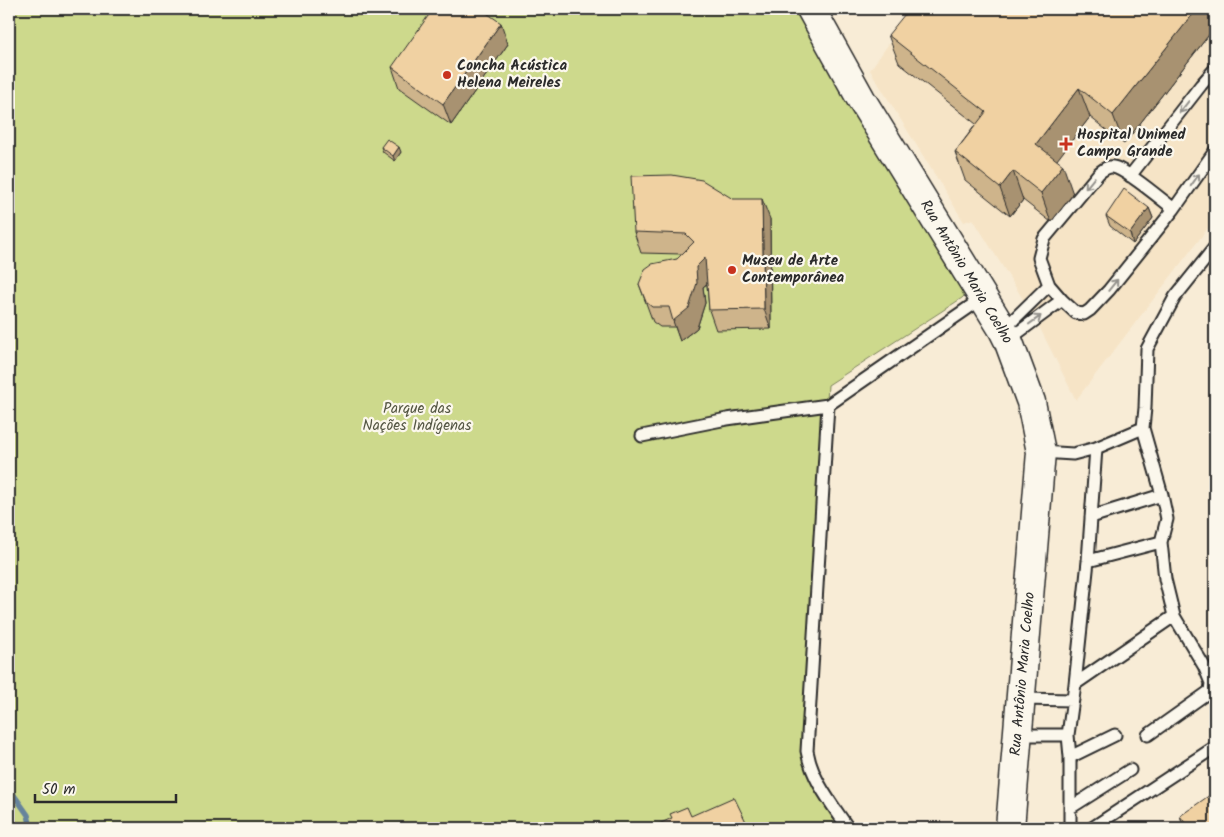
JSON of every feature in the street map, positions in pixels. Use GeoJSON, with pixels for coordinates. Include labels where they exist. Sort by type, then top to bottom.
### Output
{"type":"FeatureCollection","features":[{"type":"Feature","properties":{"kind":"street","name":"Rua Antônio Maria Coelho"},"geometry":{"type":"LineString","coordinates":[[811,9],[861,99],[1006,335],[1031,402],[1041,452],[1010,828]]}},
{"type":"Feature","properties":{"kind":"lane"},"geometry":{"type":"LineString","coordinates":[[1130,176],[1201,85],[1215,70]]}},
{"type":"Feature","properties":{"kind":"lane"},"geometry":{"type":"LineString","coordinates":[[1174,209],[1130,176],[1114,167],[1107,167],[1099,173],[1044,239],[1039,258],[1049,286],[1076,314],[1084,314],[1090,310],[1109,290],[1174,209],[1215,151]]}},
{"type":"Feature","properties":{"kind":"lane"},"geometry":{"type":"LineString","coordinates":[[1148,734],[1210,691],[1211,683],[1204,666],[1174,616],[1165,579],[1162,542],[1166,519],[1162,495],[1143,428],[1147,349],[1175,297],[1215,247]]}},
{"type":"Feature","properties":{"kind":"lane"},"geometry":{"type":"LineString","coordinates":[[1006,335],[1049,286]]}},
{"type":"Feature","properties":{"kind":"lane"},"geometry":{"type":"LineString","coordinates":[[642,436],[727,419],[828,405],[984,298]]}},
{"type":"Feature","properties":{"kind":"lane"},"geometry":{"type":"LineString","coordinates":[[1006,335],[1062,300]]}},
{"type":"Feature","properties":{"kind":"lane"},"geometry":{"type":"LineString","coordinates":[[828,405],[807,751],[809,763],[818,784],[848,828]]}},
{"type":"Feature","properties":{"kind":"lane"},"geometry":{"type":"LineString","coordinates":[[1041,452],[1074,454],[1096,448],[1143,428]]}},
{"type":"Feature","properties":{"kind":"lane"},"geometry":{"type":"LineString","coordinates":[[1070,828],[1070,757],[1068,736],[1088,561],[1096,448]]}},
{"type":"Feature","properties":{"kind":"lane"},"geometry":{"type":"LineString","coordinates":[[1091,517],[1162,495]]}},
{"type":"Feature","properties":{"kind":"lane"},"geometry":{"type":"LineString","coordinates":[[1088,561],[1162,542]]}},
{"type":"Feature","properties":{"kind":"lane"},"geometry":{"type":"LineString","coordinates":[[1075,684],[1174,616]]}},
{"type":"Feature","properties":{"kind":"lane"},"geometry":{"type":"LineString","coordinates":[[1021,699],[1073,700]]}},
{"type":"Feature","properties":{"kind":"lane"},"geometry":{"type":"LineString","coordinates":[[1018,734],[1068,736]]}},
{"type":"Feature","properties":{"kind":"lane"},"geometry":{"type":"LineString","coordinates":[[1070,757],[1115,735]]}},
{"type":"Feature","properties":{"kind":"lane"},"geometry":{"type":"LineString","coordinates":[[1092,828],[1215,747]]}},
{"type":"Feature","properties":{"kind":"lane"},"geometry":{"type":"LineString","coordinates":[[1070,808],[1130,770]]}},
{"type":"Feature","properties":{"kind":"shaded area","name":"Hospital Unimed Campo Grande"},"geometry":{"type":"Polygon","coordinates":[[[914,9],[1215,9],[1215,219],[1076,400],[1036,320],[973,219],[964,222],[870,70],[914,9]]]}},
{"type":"Feature","properties":{"kind":"green space","name":"Parque das Nações Indígenas"},"geometry":{"type":"Polygon","coordinates":[[[9,9],[798,9],[966,294],[828,385],[806,751],[846,828],[9,828],[9,9]]]}},
{"type":"Feature","properties":{"kind":"building","name":"Concha Acústica Helena Meireles"},"geometry":{"type":"Polygon","coordinates":[[[433,9],[481,9],[501,23],[443,104],[392,67],[433,9]]]}},
{"type":"Feature","properties":{"kind":"building"},"geometry":{"type":"Polygon","coordinates":[[[909,9],[1197,9],[1113,115],[1079,88],[1036,144],[1063,165],[1041,193],[1013,171],[1000,188],[955,152],[986,112],[888,35],[909,9]]]}},
{"type":"Feature","properties":{"kind":"building"},"geometry":{"type":"Polygon","coordinates":[[[387,139],[399,147],[393,156],[381,147],[387,139]]]}},
{"type":"Feature","properties":{"kind":"building","name":"Museu de Arte Contemporânea"},"geometry":{"type":"Polygon","coordinates":[[[672,175],[702,180],[733,199],[762,199],[764,309],[709,310],[705,258],[696,267],[697,283],[689,308],[673,321],[669,307],[652,307],[646,302],[639,284],[645,269],[652,264],[677,259],[694,242],[686,234],[634,232],[631,176],[672,175]]]}},
{"type":"Feature","properties":{"kind":"building"},"geometry":{"type":"Polygon","coordinates":[[[1124,189],[1149,208],[1130,233],[1106,216],[1124,189]]]}},
{"type":"Feature","properties":{"kind":"building"},"geometry":{"type":"Polygon","coordinates":[[[1210,795],[1215,803],[1215,828],[1189,828],[1180,816],[1210,795]]]}},
{"type":"Feature","properties":{"kind":"building"},"geometry":{"type":"Polygon","coordinates":[[[734,797],[749,828],[650,828],[672,818],[670,814],[687,807],[691,816],[734,797]]]}},
{"type":"Feature","properties":{"kind":"waterway"},"geometry":{"type":"LineString","coordinates":[[9,788],[28,815],[31,828]]}},
{"type":"Feature","properties":{"kind":"place","name":"Concha Acústica Helena Meireles"},"geometry":{"type":"Point","coordinates":[447,75]}},
{"type":"Feature","properties":{"kind":"place","name":"Hospital Unimed Campo Grande"},"geometry":{"type":"Point","coordinates":[1066,144]}},
{"type":"Feature","properties":{"kind":"place","name":"Museu de Arte Contemporânea"},"geometry":{"type":"Point","coordinates":[732,270]}}]}
